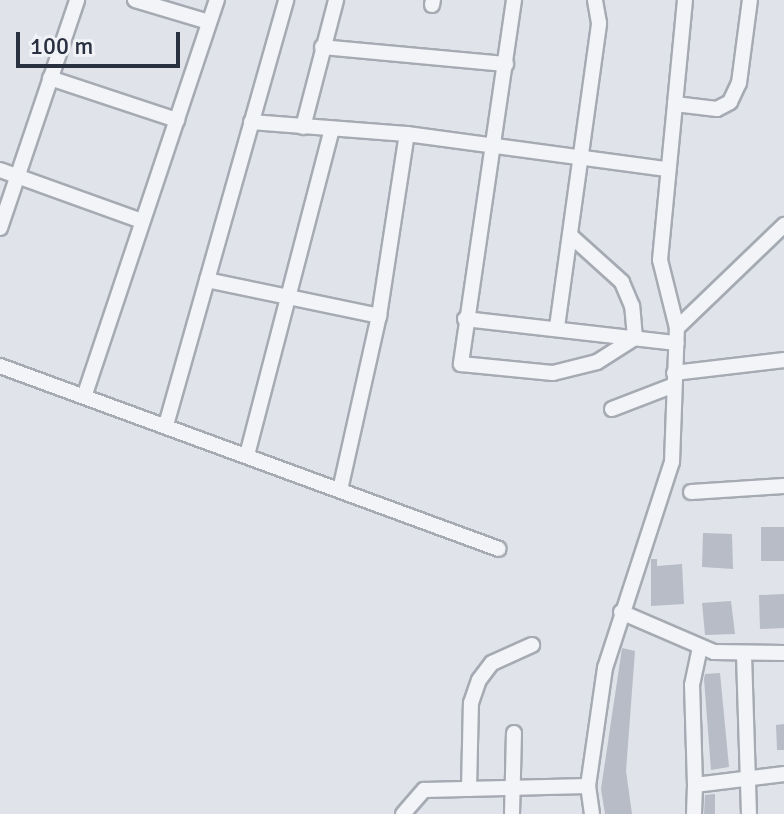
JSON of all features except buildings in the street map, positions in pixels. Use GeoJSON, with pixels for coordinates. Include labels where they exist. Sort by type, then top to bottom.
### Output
{"type":"FeatureCollection","features":[{"type":"Feature","properties":{"kind":"street"},"geometry":{"type":"LineString","coordinates":[[0,228],[77,0]]}},
{"type":"Feature","properties":{"kind":"street"},"geometry":{"type":"LineString","coordinates":[[135,0],[209,22]]}},
{"type":"Feature","properties":{"kind":"street"},"geometry":{"type":"LineString","coordinates":[[85,394],[217,0]]}},
{"type":"Feature","properties":{"kind":"street"},"geometry":{"type":"LineString","coordinates":[[166,425],[286,0]]}},
{"type":"Feature","properties":{"kind":"street"},"geometry":{"type":"LineString","coordinates":[[303,127],[336,0]]}},
{"type":"Feature","properties":{"kind":"street"},"geometry":{"type":"LineString","coordinates":[[514,0],[465,319],[461,371],[553,373],[597,362],[635,338]]}},
{"type":"Feature","properties":{"kind":"street"},"geometry":{"type":"LineString","coordinates":[[557,327],[572,237],[599,23],[595,0]]}},
{"type":"Feature","properties":{"kind":"street"},"geometry":{"type":"LineString","coordinates":[[592,814],[588,786],[594,717],[621,612],[672,462],[677,336],[660,260],[685,0]]}},
{"type":"Feature","properties":{"kind":"street"},"geometry":{"type":"LineString","coordinates":[[675,104],[717,109],[730,102],[739,83],[750,0]]}},
{"type":"Feature","properties":{"kind":"street"},"geometry":{"type":"LineString","coordinates":[[322,47],[506,64]]}},
{"type":"Feature","properties":{"kind":"street"},"geometry":{"type":"LineString","coordinates":[[50,78],[177,120]]}},
{"type":"Feature","properties":{"kind":"street"},"geometry":{"type":"LineString","coordinates":[[251,122],[407,134],[580,161],[667,169]]}},
{"type":"Feature","properties":{"kind":"street"},"geometry":{"type":"LineString","coordinates":[[247,455],[332,129]]}},
{"type":"Feature","properties":{"kind":"street"},"geometry":{"type":"LineString","coordinates":[[340,490],[379,316],[407,134]]}},
{"type":"Feature","properties":{"kind":"street"},"geometry":{"type":"LineString","coordinates":[[0,170],[142,221]]}},
{"type":"Feature","properties":{"kind":"street"},"geometry":{"type":"LineString","coordinates":[[465,319],[635,338],[677,336],[784,225]]}},
{"type":"Feature","properties":{"kind":"street"},"geometry":{"type":"LineString","coordinates":[[572,237],[622,282],[632,306],[635,338]]}},
{"type":"Feature","properties":{"kind":"street"},"geometry":{"type":"LineString","coordinates":[[207,280],[379,316]]}},
{"type":"Feature","properties":{"kind":"street"},"geometry":{"type":"LineString","coordinates":[[612,409],[673,379],[784,360]]}},
{"type":"Feature","properties":{"kind":"street"},"geometry":{"type":"LineString","coordinates":[[0,366],[85,394],[499,549]]}},
{"type":"Feature","properties":{"kind":"street"},"geometry":{"type":"LineString","coordinates":[[691,492],[784,486]]}},
{"type":"Feature","properties":{"kind":"street"},"geometry":{"type":"LineString","coordinates":[[621,612],[700,647],[744,655],[784,653]]}},
{"type":"Feature","properties":{"kind":"street"},"geometry":{"type":"LineString","coordinates":[[469,789],[471,703],[479,680],[492,663],[532,645]]}},
{"type":"Feature","properties":{"kind":"street"},"geometry":{"type":"LineString","coordinates":[[694,814],[692,685],[700,647]]}},
{"type":"Feature","properties":{"kind":"street"},"geometry":{"type":"LineString","coordinates":[[744,655],[749,814]]}},
{"type":"Feature","properties":{"kind":"street"},"geometry":{"type":"LineString","coordinates":[[512,814],[510,788],[514,733]]}},
{"type":"Feature","properties":{"kind":"street"},"geometry":{"type":"LineString","coordinates":[[695,785],[784,774]]}},
{"type":"Feature","properties":{"kind":"street"},"geometry":{"type":"LineString","coordinates":[[403,814],[424,790],[588,786]]}}]}
